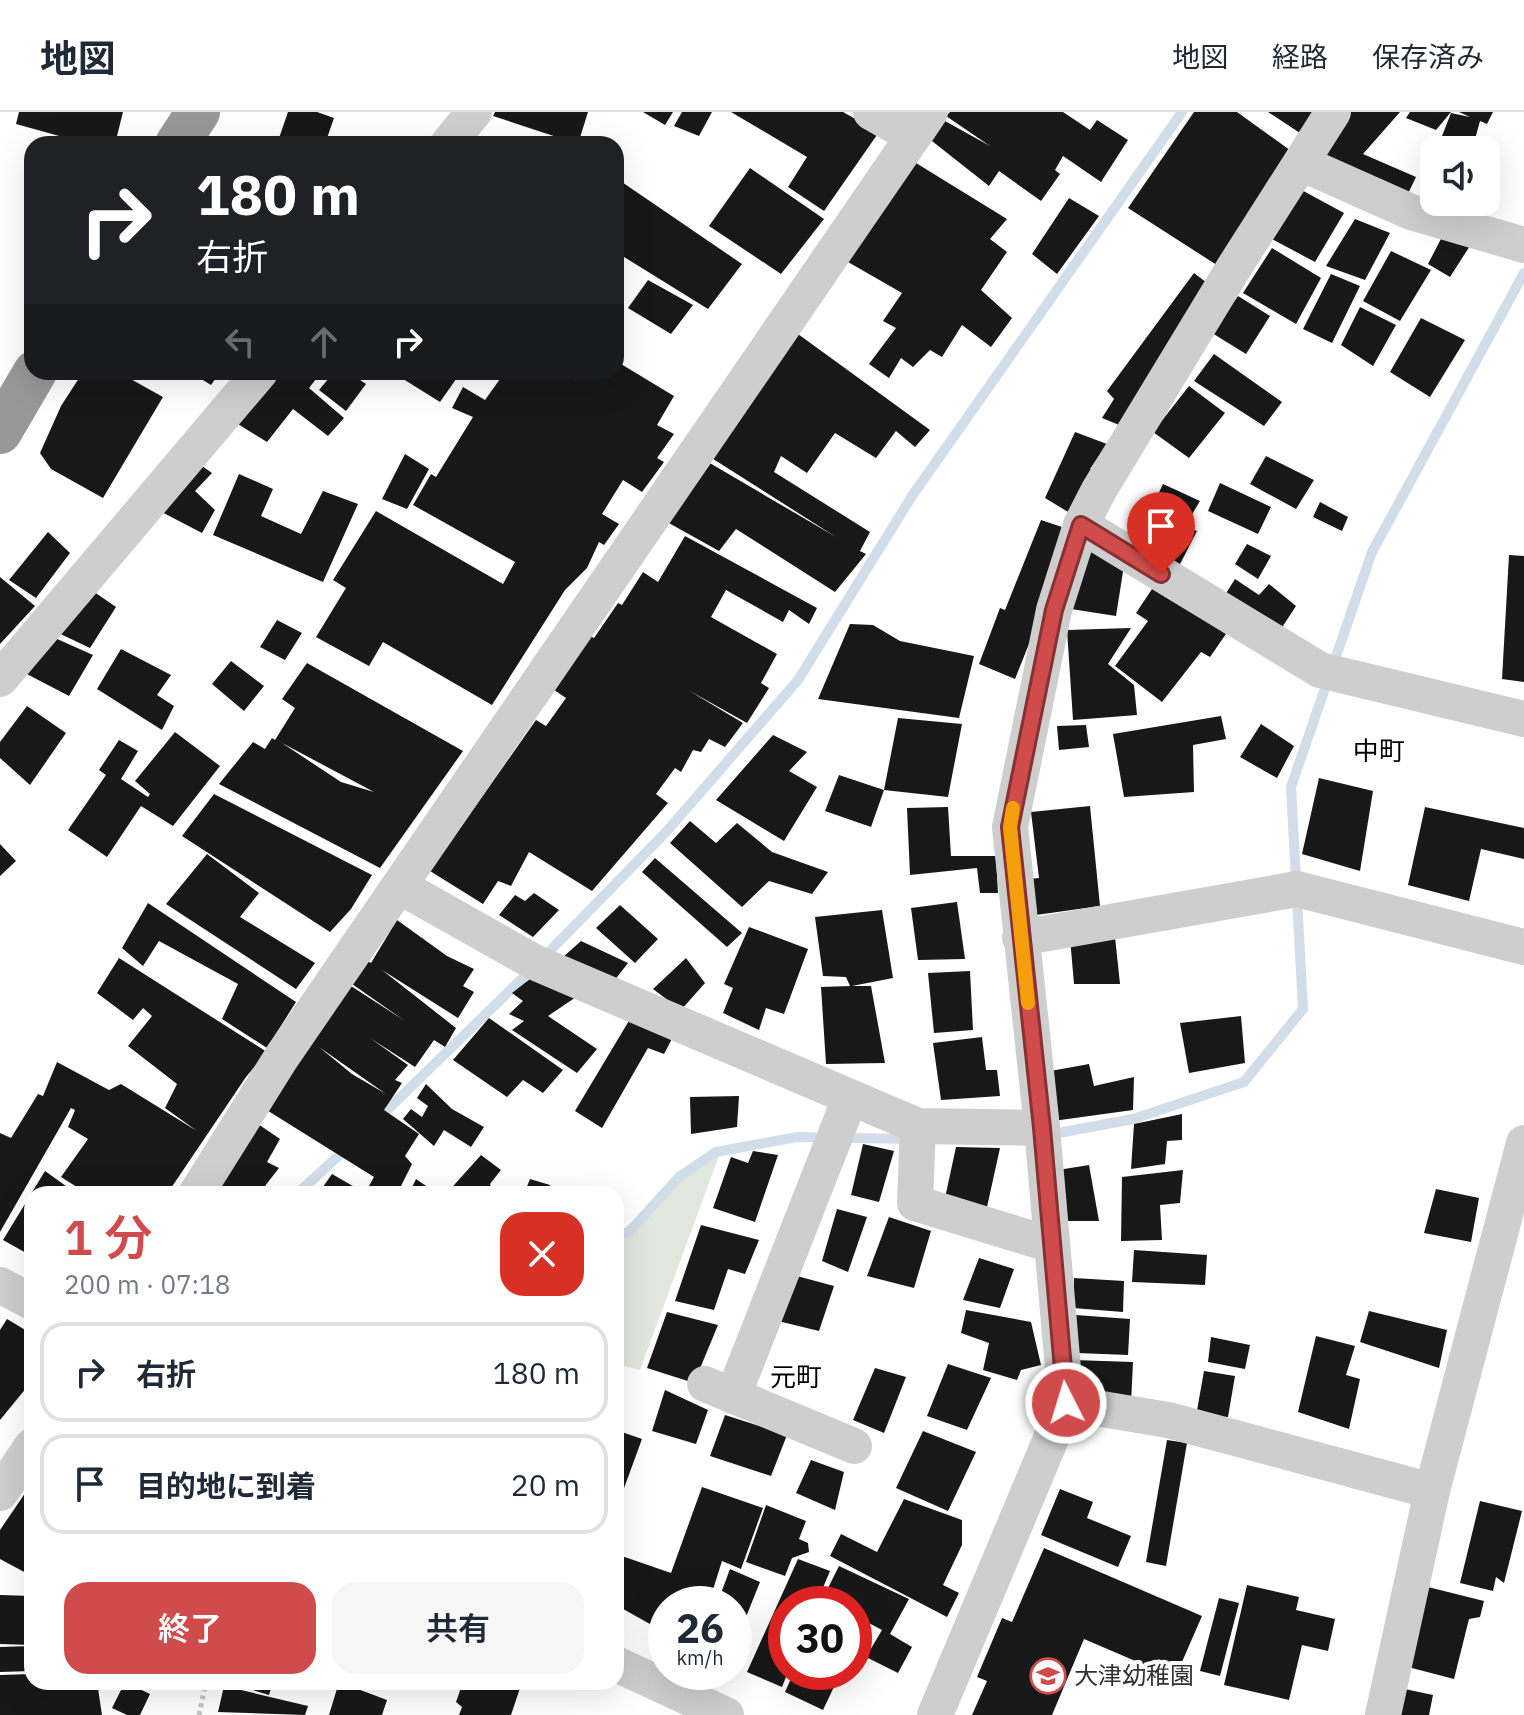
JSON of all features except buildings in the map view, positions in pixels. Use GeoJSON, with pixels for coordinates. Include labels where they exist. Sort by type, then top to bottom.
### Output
{"type":"FeatureCollection","features":[{"type":"Feature","properties":{"kind":"highway"},"geometry":{"type":"LineString","coordinates":[[182,136],[198,112]]}},
{"type":"Feature","properties":{"kind":"highway"},"geometry":{"type":"LineString","coordinates":[[0,432],[30,380]]}},
{"type":"Feature","properties":{"kind":"street"},"geometry":{"type":"LineString","coordinates":[[454,136],[474,112]]}},
{"type":"Feature","properties":{"kind":"street"},"geometry":{"type":"LineString","coordinates":[[201,1186],[281,1058],[921,124],[871,112]]}},
{"type":"Feature","properties":{"kind":"street"},"geometry":{"type":"LineString","coordinates":[[935,1715],[1066,1403],[1042,1128],[1010,827],[1054,610],[1081,525],[1217,295],[1333,112]]}},
{"type":"Feature","properties":{"kind":"street"},"geometry":{"type":"LineString","coordinates":[[1301,163],[1411,212],[1524,245]]}},
{"type":"Feature","properties":{"kind":"street"},"geometry":{"type":"LineString","coordinates":[[0,679],[253,380]]}},
{"type":"Feature","properties":{"kind":"street"},"geometry":{"type":"LineString","coordinates":[[1081,525],[1320,670],[1524,719]]}},
{"type":"Feature","properties":{"kind":"street"},"geometry":{"type":"LineString","coordinates":[[401,887],[534,962],[918,1126],[1042,1128]]}},
{"type":"Feature","properties":{"kind":"street"},"geometry":{"type":"LineString","coordinates":[[1020,938],[1297,889],[1524,947]]}},
{"type":"Feature","properties":{"kind":"street"},"geometry":{"type":"LineString","coordinates":[[850,1098],[719,1390],[854,1446]]}},
{"type":"Feature","properties":{"kind":"street"},"geometry":{"type":"LineString","coordinates":[[918,1126],[915,1203],[1052,1245]]}},
{"type":"Feature","properties":{"kind":"street"},"geometry":{"type":"LineString","coordinates":[[1383,1715],[1432,1491],[1524,1143]]}},
{"type":"Feature","properties":{"kind":"street"},"geometry":{"type":"LineString","coordinates":[[0,1285],[24,1298]]}},
{"type":"Feature","properties":{"kind":"street"},"geometry":{"type":"LineString","coordinates":[[1066,1403],[1168,1420],[1432,1491]]}},
{"type":"Feature","properties":{"kind":"street"},"geometry":{"type":"LineString","coordinates":[[0,1493],[24,1458]]}},
{"type":"Feature","properties":{"kind":"street"},"geometry":{"type":"LineString","coordinates":[[624,1668],[726,1715]]}},
{"type":"Feature","properties":{"kind":"path"},"geometry":{"type":"LineString","coordinates":[[199,1715],[204,1690]]}},
{"type":"Feature","properties":{"kind":"shaded area"},"geometry":{"type":"Polygon","coordinates":[[[719,1156],[640,1370],[625,1366],[624,1368],[624,1237],[630,1237],[673,1187],[719,1156]]]}},
{"type":"Feature","properties":{"kind":"waterway"},"geometry":{"type":"LineString","coordinates":[[544,957],[667,831],[798,680],[912,496],[1182,112]]}},
{"type":"Feature","properties":{"kind":"waterway"},"geometry":{"type":"LineString","coordinates":[[1048,1135],[1133,1119],[1244,1082],[1303,1009],[1291,787],[1372,552],[1524,273]]}},
{"type":"Feature","properties":{"kind":"waterway"},"geometry":{"type":"LineString","coordinates":[[378,1119],[533,968]]}},
{"type":"Feature","properties":{"kind":"waterway"},"geometry":{"type":"LineString","coordinates":[[624,1233],[628,1233],[679,1177],[716,1152],[797,1137],[912,1139]]}},
{"type":"Feature","properties":{"kind":"waterway"},"geometry":{"type":"LineString","coordinates":[[306,1186],[349,1146]]}},
{"type":"Feature","properties":{"kind":"slow traffic"},"geometry":{"type":"LineString","coordinates":[[1013,808],[1010,827],[1028,1003]]}},
{"type":"Feature","properties":{"kind":"place","name":"大津幼稚園"},"geometry":{"type":"Point","coordinates":[1048,1676]}},
{"type":"Feature","properties":{"kind":"district","name":"中町"},"geometry":{"type":"Point","coordinates":[1379,751]}},
{"type":"Feature","properties":{"kind":"district","name":"元町"},"geometry":{"type":"Point","coordinates":[796,1377]}},
{"type":"Feature","properties":{"kind":"route"},"geometry":{"type":"LineString","coordinates":[[1066,1403],[1042,1128],[1010,827],[1033,700],[1054,610],[1081,525],[1161,574]]}}]}
